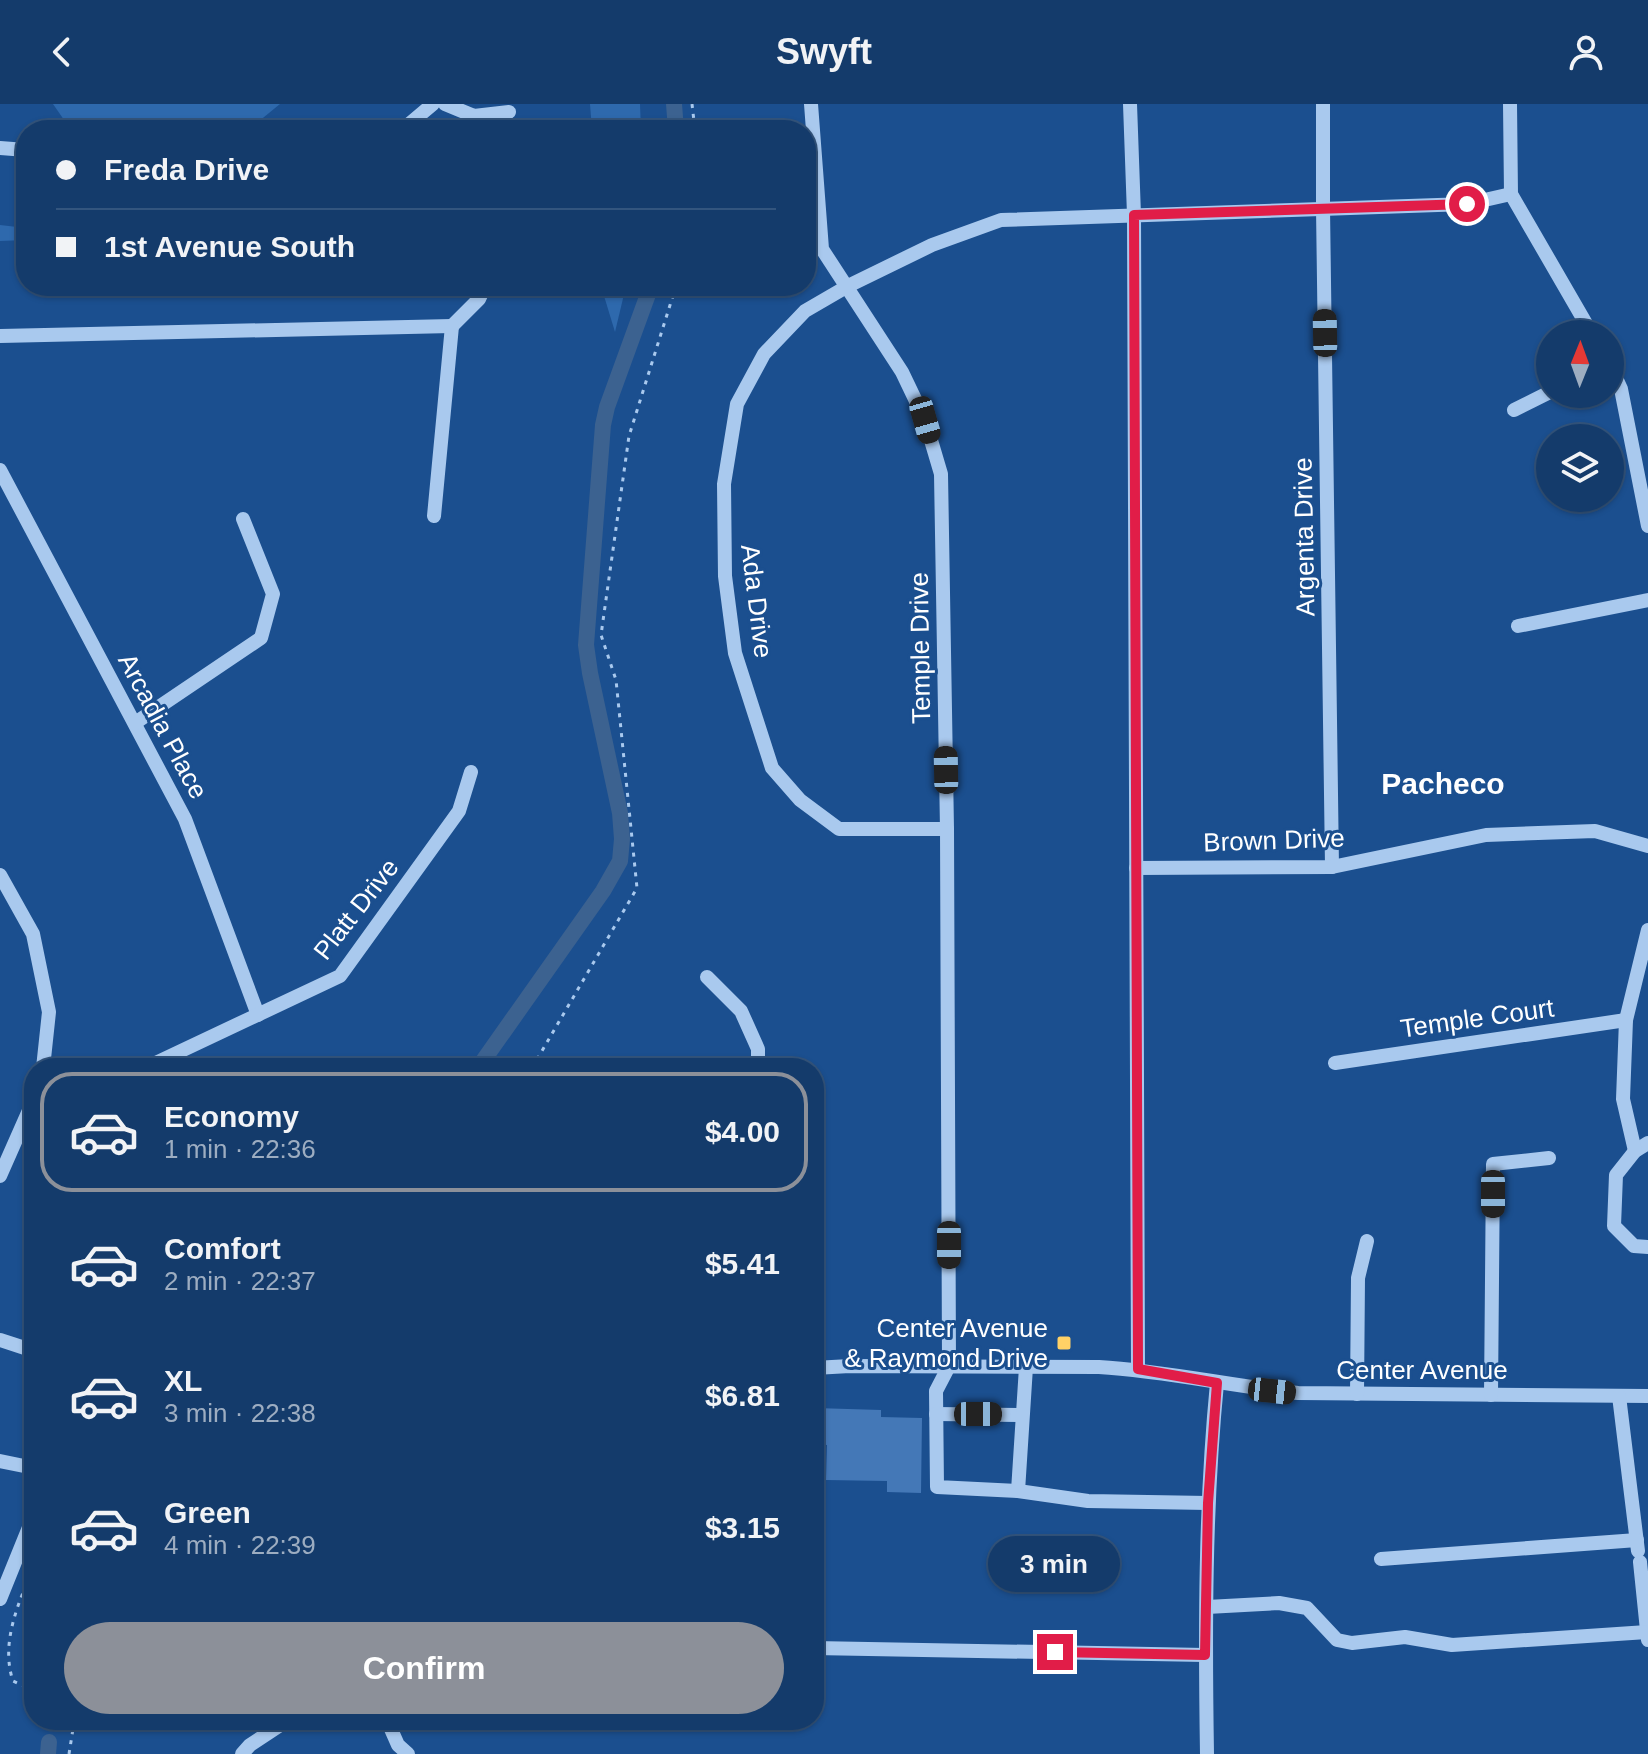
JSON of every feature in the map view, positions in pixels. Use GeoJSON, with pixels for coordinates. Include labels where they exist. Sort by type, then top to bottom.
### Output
{"type":"FeatureCollection","features":[{"type":"Feature","properties":{"kind":"street"},"geometry":{"type":"LineString","coordinates":[[414,120],[433,104]]}},
{"type":"Feature","properties":{"kind":"street"},"geometry":{"type":"LineString","coordinates":[[445,104],[474,116],[509,112]]}},
{"type":"Feature","properties":{"kind":"street"},"geometry":{"type":"LineString","coordinates":[[1130,104],[1134,215],[1138,1369]]}},
{"type":"Feature","properties":{"kind":"street","name":"Argenta Drive"},"geometry":{"type":"LineString","coordinates":[[1323,104],[1332,867]]}},
{"type":"Feature","properties":{"kind":"street"},"geometry":{"type":"LineString","coordinates":[[1510,104],[1511,194],[1584,320]]}},
{"type":"Feature","properties":{"kind":"street","name":"Temple Drive"},"geometry":{"type":"LineString","coordinates":[[816,170],[822,249],[902,372],[925,420],[941,474],[947,829],[949,1366],[936,1391],[937,1487],[1018,1491]]}},
{"type":"Feature","properties":{"kind":"street","name":"Ada Drive"},"geometry":{"type":"LineString","coordinates":[[947,829],[839,829],[800,800],[772,768],[735,653],[725,576],[724,484],[737,404],[764,354],[805,311],[848,286],[932,245],[1001,220],[1467,204],[1511,194]]}},
{"type":"Feature","properties":{"kind":"street"},"geometry":{"type":"LineString","coordinates":[[434,516],[452,326],[480,296]]}},
{"type":"Feature","properties":{"kind":"street"},"geometry":{"type":"LineString","coordinates":[[0,336],[452,326]]}},
{"type":"Feature","properties":{"kind":"street"},"geometry":{"type":"LineString","coordinates":[[1514,410],[1536,399]]}},
{"type":"Feature","properties":{"kind":"street"},"geometry":{"type":"LineString","coordinates":[[1624,404],[1648,526]]}},
{"type":"Feature","properties":{"kind":"street","name":"Arcadia Place"},"geometry":{"type":"LineString","coordinates":[[0,470],[185,819],[258,1015]]}},
{"type":"Feature","properties":{"kind":"street"},"geometry":{"type":"LineString","coordinates":[[135,723],[261,638],[273,594],[243,519]]}},
{"type":"Feature","properties":{"kind":"street"},"geometry":{"type":"LineString","coordinates":[[1518,626],[1648,600]]}},
{"type":"Feature","properties":{"kind":"street","name":"Platt Drive"},"geometry":{"type":"LineString","coordinates":[[166,1058],[340,976],[459,811],[471,772]]}},
{"type":"Feature","properties":{"kind":"street","name":"Brown Drive"},"geometry":{"type":"LineString","coordinates":[[1136,868],[1332,867],[1486,835],[1595,831],[1648,846]]}},
{"type":"Feature","properties":{"kind":"street"},"geometry":{"type":"LineString","coordinates":[[0,875],[33,934],[49,1012],[44,1058]]}},
{"type":"Feature","properties":{"kind":"street"},"geometry":{"type":"LineString","coordinates":[[1635,1151],[1623,1099],[1626,1020],[1648,930]]}},
{"type":"Feature","properties":{"kind":"street"},"geometry":{"type":"LineString","coordinates":[[707,977],[741,1011],[758,1049],[758,1058]]}},
{"type":"Feature","properties":{"kind":"street","name":"Temple Court"},"geometry":{"type":"LineString","coordinates":[[1335,1063],[1626,1020]]}},
{"type":"Feature","properties":{"kind":"street"},"geometry":{"type":"LineString","coordinates":[[0,1176],[24,1122]]}},
{"type":"Feature","properties":{"kind":"street"},"geometry":{"type":"LineString","coordinates":[[1648,1143],[1635,1151],[1616,1175],[1614,1226],[1634,1246],[1648,1247]]}},
{"type":"Feature","properties":{"kind":"street"},"geometry":{"type":"LineString","coordinates":[[1491,1395],[1493,1164],[1549,1158]]}},
{"type":"Feature","properties":{"kind":"street"},"geometry":{"type":"LineString","coordinates":[[1357,1394],[1358,1278],[1367,1241]]}},
{"type":"Feature","properties":{"kind":"street"},"geometry":{"type":"LineString","coordinates":[[0,1340],[24,1348]]}},
{"type":"Feature","properties":{"kind":"street","name":"Center Avenue"},"geometry":{"type":"LineString","coordinates":[[824,1367],[1138,1369],[1298,1393],[1648,1396]]}},
{"type":"Feature","properties":{"kind":"street"},"geometry":{"type":"LineString","coordinates":[[1026,1367],[1018,1491],[1088,1501],[1208,1503]]}},
{"type":"Feature","properties":{"kind":"street"},"geometry":{"type":"LineString","coordinates":[[1207,1754],[1208,1503],[1217,1383]]}},
{"type":"Feature","properties":{"kind":"street"},"geometry":{"type":"LineString","coordinates":[[1619,1396],[1648,1640]]}},
{"type":"Feature","properties":{"kind":"street"},"geometry":{"type":"LineString","coordinates":[[936,1414],[1022,1415]]}},
{"type":"Feature","properties":{"kind":"street"},"geometry":{"type":"LineString","coordinates":[[0,1461],[24,1466]]}},
{"type":"Feature","properties":{"kind":"street"},"geometry":{"type":"LineString","coordinates":[[0,1599],[24,1540]]}},
{"type":"Feature","properties":{"kind":"street"},"geometry":{"type":"LineString","coordinates":[[1381,1559],[1638,1551]]}},
{"type":"Feature","properties":{"kind":"street"},"geometry":{"type":"LineString","coordinates":[[1207,1607],[1279,1603],[1307,1608],[1337,1640],[1352,1643],[1405,1637],[1452,1645],[1647,1632]]}},
{"type":"Feature","properties":{"kind":"street"},"geometry":{"type":"LineString","coordinates":[[824,1648],[1205,1655]]}},
{"type":"Feature","properties":{"kind":"street"},"geometry":{"type":"LineString","coordinates":[[242,1754],[273,1730]]}},
{"type":"Feature","properties":{"kind":"street"},"geometry":{"type":"LineString","coordinates":[[391,1730],[398,1745],[408,1754]]}},
{"type":"Feature","properties":{"kind":"path"},"geometry":{"type":"LineString","coordinates":[[538,1058],[637,888],[616,680],[601,635],[629,436],[673,296]]}},
{"type":"Feature","properties":{"kind":"path"},"geometry":{"type":"LineString","coordinates":[[24,1591],[6,1637],[5,1659],[13,1681],[24,1686]]}},
{"type":"Feature","properties":{"kind":"path"},"geometry":{"type":"LineString","coordinates":[[69,1754],[72,1730]]}},
{"type":"Feature","properties":{"kind":"shaded area"},"geometry":{"type":"Polygon","coordinates":[[[53,104],[280,104],[260,120],[64,120],[53,104]]]}},
{"type":"Feature","properties":{"kind":"shaded area"},"geometry":{"type":"Polygon","coordinates":[[[590,104],[640,104],[641,120],[591,120],[590,104]]]}},
{"type":"Feature","properties":{"kind":"shaded area"},"geometry":{"type":"Polygon","coordinates":[[[0,225],[16,227],[16,240],[0,241],[0,225]]]}},
{"type":"Feature","properties":{"kind":"shaded area"},"geometry":{"type":"Polygon","coordinates":[[[604,296],[624,296],[615,332],[604,296]]]}},
{"type":"Feature","properties":{"kind":"building"},"geometry":{"type":"Polygon","coordinates":[[[824,1408],[881,1410],[881,1417],[922,1418],[921,1493],[887,1492],[887,1481],[826,1480],[827,1445],[824,1445],[824,1408]]]}},
{"type":"Feature","properties":{"kind":"waterway"},"geometry":{"type":"LineString","coordinates":[[674,104],[675,120]]}},
{"type":"Feature","properties":{"kind":"waterway"},"geometry":{"type":"LineString","coordinates":[[485,1058],[603,891],[620,861],[620,813],[586,645],[603,425],[647,296]]}},
{"type":"Feature","properties":{"kind":"waterway"},"geometry":{"type":"LineString","coordinates":[[48,1754],[49,1742]]}},
{"type":"Feature","properties":{"kind":"place","name":"Center Avenue & Raymond Drive"},"geometry":{"type":"Point","coordinates":[1064,1343]}},
{"type":"Feature","properties":{"kind":"district","name":"Pacheco"},"geometry":{"type":"Point","coordinates":[1443,784]}},
{"type":"Feature","properties":{"kind":"route"},"geometry":{"type":"LineString","coordinates":[[1055,1652],[1205,1655],[1208,1503],[1217,1383],[1138,1369],[1134,215],[1467,204]]}}]}
